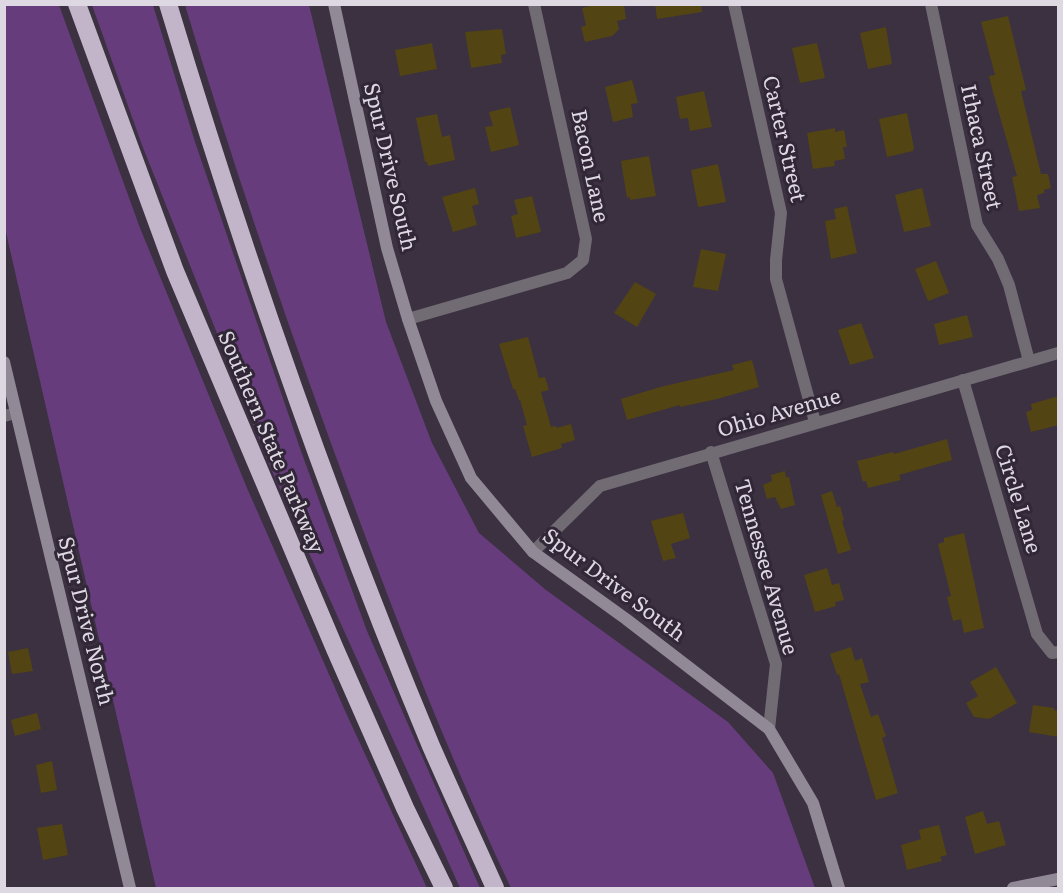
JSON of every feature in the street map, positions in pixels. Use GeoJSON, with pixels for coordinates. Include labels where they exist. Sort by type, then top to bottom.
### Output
{"type":"FeatureCollection","features":[{"type":"Feature","properties":{"kind":"highway","name":"Southern State Parkway"},"geometry":{"type":"LineString","coordinates":[[77,4],[180,282],[334,649],[405,808],[444,888]]}},
{"type":"Feature","properties":{"kind":"highway","name":"Southern State Parkway"},"geometry":{"type":"LineString","coordinates":[[168,4],[245,248],[364,580],[432,747],[495,888]]}},
{"type":"Feature","properties":{"kind":"street","name":"Bacon Lane"},"geometry":{"type":"LineString","coordinates":[[408,319],[567,273],[583,260],[586,239],[534,4]]}},
{"type":"Feature","properties":{"kind":"street","name":"Carter Street"},"geometry":{"type":"LineString","coordinates":[[734,4],[781,213],[776,279],[815,422]]}},
{"type":"Feature","properties":{"kind":"street","name":"Ithaca Street"},"geometry":{"type":"LineString","coordinates":[[932,4],[977,225],[998,259],[1009,285],[1029,361]]}},
{"type":"Feature","properties":{"kind":"street","name":"Spur Drive South"},"geometry":{"type":"LineString","coordinates":[[336,5],[387,248],[436,401],[471,478],[533,552],[626,619],[769,729],[813,803],[839,888]]}},
{"type":"Feature","properties":{"kind":"street","name":"Ohio Avenue"},"geometry":{"type":"LineString","coordinates":[[533,552],[600,486],[1059,353]]}},
{"type":"Feature","properties":{"kind":"street","name":"Spur Drive North"},"geometry":{"type":"LineString","coordinates":[[4,362],[10,414],[130,888]]}},
{"type":"Feature","properties":{"kind":"street","name":"Circle Lane"},"geometry":{"type":"LineString","coordinates":[[963,380],[1037,634],[1052,652],[1059,652]]}},
{"type":"Feature","properties":{"kind":"street","name":"Tennessee Avenue"},"geometry":{"type":"LineString","coordinates":[[711,452],[776,664],[769,729]]}},
{"type":"Feature","properties":{"kind":"street"},"geometry":{"type":"LineString","coordinates":[[1013,888],[1059,880]]}},
{"type":"Feature","properties":{"kind":"street"},"geometry":{"type":"LineString","coordinates":[[1039,888],[1059,880]]}},
{"type":"Feature","properties":{"kind":"shaded area"},"geometry":{"type":"Polygon","coordinates":[[[4,5],[59,5],[140,228],[247,488],[346,713],[427,888],[156,888],[5,228],[4,5]]]}},
{"type":"Feature","properties":{"kind":"shaded area"},"geometry":{"type":"Polygon","coordinates":[[[92,5],[153,5],[195,142],[302,454],[367,631],[480,888],[460,888],[272,471],[142,145],[92,5]]]}},
{"type":"Feature","properties":{"kind":"shaded area"},"geometry":{"type":"Polygon","coordinates":[[[185,5],[309,5],[386,322],[432,443],[479,533],[546,590],[728,722],[773,773],[815,888],[511,888],[428,697],[353,503],[265,255],[185,5]]]}},
{"type":"Feature","properties":{"kind":"building"},"geometry":{"type":"Polygon","coordinates":[[[598,4],[624,4],[626,19],[617,21],[619,29],[612,36],[585,42],[581,27],[586,25],[582,8],[598,4]]]}},
{"type":"Feature","properties":{"kind":"building"},"geometry":{"type":"Polygon","coordinates":[[[655,4],[701,4],[702,12],[657,19],[655,4]]]}},
{"type":"Feature","properties":{"kind":"building"},"geometry":{"type":"Polygon","coordinates":[[[1008,16],[1026,90],[1021,91],[1041,174],[1048,174],[1051,188],[1037,195],[1040,208],[1019,211],[1012,177],[1017,176],[989,76],[995,75],[981,22],[1008,16]]]}},
{"type":"Feature","properties":{"kind":"building"},"geometry":{"type":"Polygon","coordinates":[[[886,27],[892,64],[868,69],[860,33],[886,27]]]}},
{"type":"Feature","properties":{"kind":"building"},"geometry":{"type":"Polygon","coordinates":[[[502,29],[506,54],[501,55],[502,63],[471,68],[465,32],[502,29]]]}},
{"type":"Feature","properties":{"kind":"building"},"geometry":{"type":"Polygon","coordinates":[[[432,43],[437,69],[400,76],[395,50],[432,43]]]}},
{"type":"Feature","properties":{"kind":"building"},"geometry":{"type":"Polygon","coordinates":[[[817,43],[825,78],[800,83],[792,48],[817,43]]]}},
{"type":"Feature","properties":{"kind":"building"},"geometry":{"type":"Polygon","coordinates":[[[632,80],[638,103],[631,104],[633,117],[613,122],[605,87],[632,80]]]}},
{"type":"Feature","properties":{"kind":"building"},"geometry":{"type":"Polygon","coordinates":[[[704,91],[712,127],[690,131],[688,118],[680,119],[676,97],[704,91]]]}},
{"type":"Feature","properties":{"kind":"building"},"geometry":{"type":"Polygon","coordinates":[[[510,107],[519,145],[491,152],[485,127],[493,126],[489,112],[510,107]]]}},
{"type":"Feature","properties":{"kind":"building"},"geometry":{"type":"Polygon","coordinates":[[[907,113],[913,151],[887,157],[879,119],[907,113]]]}},
{"type":"Feature","properties":{"kind":"building"},"geometry":{"type":"Polygon","coordinates":[[[437,114],[442,137],[450,135],[455,160],[428,166],[425,162],[416,118],[437,114]]]}},
{"type":"Feature","properties":{"kind":"building"},"geometry":{"type":"Polygon","coordinates":[[[835,128],[835,132],[844,130],[847,147],[843,147],[845,159],[834,161],[835,166],[813,169],[807,133],[835,128]]]}},
{"type":"Feature","properties":{"kind":"building"},"geometry":{"type":"Polygon","coordinates":[[[649,156],[656,196],[630,200],[630,197],[627,198],[621,161],[649,156]]]}},
{"type":"Feature","properties":{"kind":"building"},"geometry":{"type":"Polygon","coordinates":[[[718,164],[726,202],[698,207],[691,170],[718,164]]]}},
{"type":"Feature","properties":{"kind":"building"},"geometry":{"type":"Polygon","coordinates":[[[475,188],[479,204],[472,206],[477,225],[453,232],[442,197],[475,188]]]}},
{"type":"Feature","properties":{"kind":"building"},"geometry":{"type":"Polygon","coordinates":[[[922,188],[931,226],[904,232],[895,195],[922,188]]]}},
{"type":"Feature","properties":{"kind":"building"},"geometry":{"type":"Polygon","coordinates":[[[532,196],[541,232],[516,238],[511,216],[518,214],[514,200],[532,196]]]}},
{"type":"Feature","properties":{"kind":"building"},"geometry":{"type":"Polygon","coordinates":[[[847,206],[857,253],[831,259],[825,221],[836,219],[834,209],[847,206]]]}},
{"type":"Feature","properties":{"kind":"building"},"geometry":{"type":"Polygon","coordinates":[[[701,249],[726,254],[718,291],[693,287],[701,249]]]}},
{"type":"Feature","properties":{"kind":"building"},"geometry":{"type":"Polygon","coordinates":[[[936,261],[949,293],[928,301],[915,269],[936,261]]]}},
{"type":"Feature","properties":{"kind":"building"},"geometry":{"type":"Polygon","coordinates":[[[635,282],[656,294],[637,327],[614,313],[635,282]]]}},
{"type":"Feature","properties":{"kind":"building"},"geometry":{"type":"Polygon","coordinates":[[[967,315],[973,337],[939,345],[934,324],[967,315]]]}},
{"type":"Feature","properties":{"kind":"building"},"geometry":{"type":"Polygon","coordinates":[[[861,323],[874,358],[850,365],[838,330],[861,323]]]}},
{"type":"Feature","properties":{"kind":"building"},"geometry":{"type":"Polygon","coordinates":[[[528,337],[539,378],[545,377],[549,390],[541,392],[551,427],[556,426],[557,428],[571,424],[575,440],[561,444],[562,448],[532,457],[523,426],[527,425],[520,400],[513,389],[499,344],[528,337]]]}},
{"type":"Feature","properties":{"kind":"building"},"geometry":{"type":"Polygon","coordinates":[[[752,360],[759,387],[627,420],[621,399],[660,387],[734,370],[732,365],[752,360]]]}},
{"type":"Feature","properties":{"kind":"building"},"geometry":{"type":"Polygon","coordinates":[[[1059,396],[1059,425],[1031,432],[1026,412],[1032,410],[1031,404],[1059,396]]]}},
{"type":"Feature","properties":{"kind":"building"},"geometry":{"type":"Polygon","coordinates":[[[947,439],[952,460],[899,475],[901,480],[868,488],[866,481],[863,482],[857,461],[893,452],[894,454],[947,439]]]}},
{"type":"Feature","properties":{"kind":"building"},"geometry":{"type":"Polygon","coordinates":[[[785,471],[786,477],[789,477],[795,505],[781,509],[775,497],[767,499],[763,485],[772,481],[771,475],[785,471]]]}},
{"type":"Feature","properties":{"kind":"building"},"geometry":{"type":"Polygon","coordinates":[[[832,491],[837,507],[840,506],[851,550],[838,554],[821,495],[832,491]]]}},
{"type":"Feature","properties":{"kind":"building"},"geometry":{"type":"Polygon","coordinates":[[[683,513],[690,538],[671,544],[676,558],[663,561],[651,521],[683,513]]]}},
{"type":"Feature","properties":{"kind":"building"},"geometry":{"type":"Polygon","coordinates":[[[964,533],[984,628],[964,633],[961,619],[953,621],[947,597],[951,596],[938,544],[944,542],[944,538],[964,533]]]}},
{"type":"Feature","properties":{"kind":"building"},"geometry":{"type":"Polygon","coordinates":[[[827,568],[832,585],[839,583],[844,600],[835,602],[836,606],[815,612],[804,575],[827,568]]]}},
{"type":"Feature","properties":{"kind":"building"},"geometry":{"type":"Polygon","coordinates":[[[851,647],[855,661],[862,658],[869,682],[860,684],[871,717],[878,714],[886,736],[882,738],[898,793],[876,800],[839,674],[837,675],[830,654],[851,647]]]}},
{"type":"Feature","properties":{"kind":"building"},"geometry":{"type":"Polygon","coordinates":[[[28,648],[33,671],[12,674],[8,652],[28,648]]]}},
{"type":"Feature","properties":{"kind":"building"},"geometry":{"type":"Polygon","coordinates":[[[996,667],[1017,703],[989,719],[974,717],[966,703],[978,696],[970,682],[996,667]]]}},
{"type":"Feature","properties":{"kind":"building"},"geometry":{"type":"Polygon","coordinates":[[[1033,705],[1059,711],[1059,737],[1029,732],[1033,705]]]}},
{"type":"Feature","properties":{"kind":"building"},"geometry":{"type":"Polygon","coordinates":[[[37,713],[41,729],[15,736],[11,720],[37,713]]]}},
{"type":"Feature","properties":{"kind":"building"},"geometry":{"type":"Polygon","coordinates":[[[52,761],[57,790],[41,793],[36,765],[52,761]]]}},
{"type":"Feature","properties":{"kind":"building"},"geometry":{"type":"Polygon","coordinates":[[[983,811],[987,824],[999,821],[1006,845],[975,854],[965,817],[983,811]]]}},
{"type":"Feature","properties":{"kind":"building"},"geometry":{"type":"Polygon","coordinates":[[[62,824],[68,855],[43,860],[37,828],[62,824]]]}},
{"type":"Feature","properties":{"kind":"building"},"geometry":{"type":"Polygon","coordinates":[[[939,825],[947,855],[940,857],[942,861],[907,870],[901,845],[921,839],[919,830],[939,825]]]}}]}
